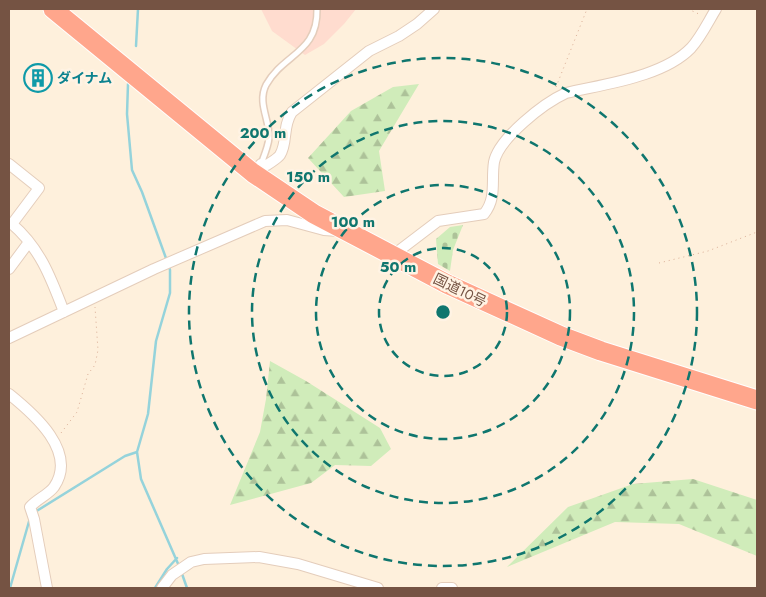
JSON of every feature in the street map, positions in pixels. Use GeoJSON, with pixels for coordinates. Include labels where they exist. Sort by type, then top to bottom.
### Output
{"type":"FeatureCollection","features":[{"type":"Feature","properties":{"kind":"highway","name":"国道10号"},"geometry":{"type":"LineString","coordinates":[[53,9],[308,210],[347,232],[480,300],[560,336],[601,351],[756,398]]}},
{"type":"Feature","properties":{"kind":"street"},"geometry":{"type":"LineString","coordinates":[[257,168],[267,165],[279,156],[284,146],[286,120],[292,112],[369,51],[418,24],[434,9]]}},
{"type":"Feature","properties":{"kind":"street"},"geometry":{"type":"LineString","coordinates":[[392,256],[438,220],[484,214],[493,196],[494,162],[497,154],[507,140],[554,99],[566,94],[664,68],[691,48],[716,9]]}},
{"type":"Feature","properties":{"kind":"street"},"geometry":{"type":"LineString","coordinates":[[9,164],[39,188],[10,222],[26,236],[48,271],[64,312]]}},
{"type":"Feature","properties":{"kind":"street"},"geometry":{"type":"LineString","coordinates":[[9,338],[154,269],[265,221],[287,220],[324,230],[347,232]]}},
{"type":"Feature","properties":{"kind":"street"},"geometry":{"type":"LineString","coordinates":[[9,269],[29,242]]}},
{"type":"Feature","properties":{"kind":"street"},"geometry":{"type":"LineString","coordinates":[[9,394],[29,410],[55,441],[61,458],[58,479],[52,489],[35,500],[30,507],[47,588]]}},
{"type":"Feature","properties":{"kind":"street"},"geometry":{"type":"LineString","coordinates":[[162,588],[172,575],[191,562],[204,559],[266,558],[298,564],[378,588]]}},
{"type":"Feature","properties":{"kind":"street"},"geometry":{"type":"LineString","coordinates":[[442,588],[452,588]]}},
{"type":"Feature","properties":{"kind":"lane"},"geometry":{"type":"LineString","coordinates":[[257,168],[269,137],[263,100],[265,88],[276,71],[311,39],[315,31],[317,9]]}},
{"type":"Feature","properties":{"kind":"path"},"geometry":{"type":"LineString","coordinates":[[554,99],[556,86],[587,9]]}},
{"type":"Feature","properties":{"kind":"path"},"geometry":{"type":"LineString","coordinates":[[688,9],[709,20]]}},
{"type":"Feature","properties":{"kind":"path"},"geometry":{"type":"LineString","coordinates":[[659,263],[708,251],[757,232]]}},
{"type":"Feature","properties":{"kind":"path"},"geometry":{"type":"LineString","coordinates":[[55,441],[77,412],[83,387],[88,374],[95,364],[98,350],[94,298]]}},
{"type":"Feature","properties":{"kind":"shaded area"},"geometry":{"type":"Polygon","coordinates":[[[261,9],[356,9],[324,44],[305,55],[272,31],[261,9]]]}},
{"type":"Feature","properties":{"kind":"green space"},"geometry":{"type":"Polygon","coordinates":[[[419,84],[379,151],[385,191],[344,197],[308,158],[351,111],[393,87],[419,84]]]}},
{"type":"Feature","properties":{"kind":"green space"},"geometry":{"type":"Polygon","coordinates":[[[463,225],[453,250],[450,271],[438,264],[436,239],[450,227],[463,225]]]}},
{"type":"Feature","properties":{"kind":"green space"},"geometry":{"type":"Polygon","coordinates":[[[270,361],[306,381],[380,428],[391,449],[371,466],[335,465],[311,483],[230,505],[260,432],[270,361]]]}},
{"type":"Feature","properties":{"kind":"green space"},"geometry":{"type":"Polygon","coordinates":[[[693,479],[757,500],[757,556],[679,524],[615,522],[507,567],[568,507],[633,484],[693,479]]]}},
{"type":"Feature","properties":{"kind":"waterway"},"geometry":{"type":"LineString","coordinates":[[136,46],[138,9]]}},
{"type":"Feature","properties":{"kind":"waterway"},"geometry":{"type":"LineString","coordinates":[[128,84],[127,114],[132,170],[167,261]]}},
{"type":"Feature","properties":{"kind":"waterway"},"geometry":{"type":"LineString","coordinates":[[169,266],[170,293],[156,341],[148,414],[137,452],[141,479],[179,566]]}},
{"type":"Feature","properties":{"kind":"waterway"},"geometry":{"type":"LineString","coordinates":[[35,512],[125,456],[137,452]]}},
{"type":"Feature","properties":{"kind":"waterway"},"geometry":{"type":"LineString","coordinates":[[10,588],[30,518]]}},
{"type":"Feature","properties":{"kind":"waterway"},"geometry":{"type":"LineString","coordinates":[[155,588],[167,569],[177,558]]}},
{"type":"Feature","properties":{"kind":"waterway"},"geometry":{"type":"LineString","coordinates":[[181,571],[187,588]]}},
{"type":"Feature","properties":{"kind":"place","name":"ダイナム"},"geometry":{"type":"Point","coordinates":[38,78]}}]}
